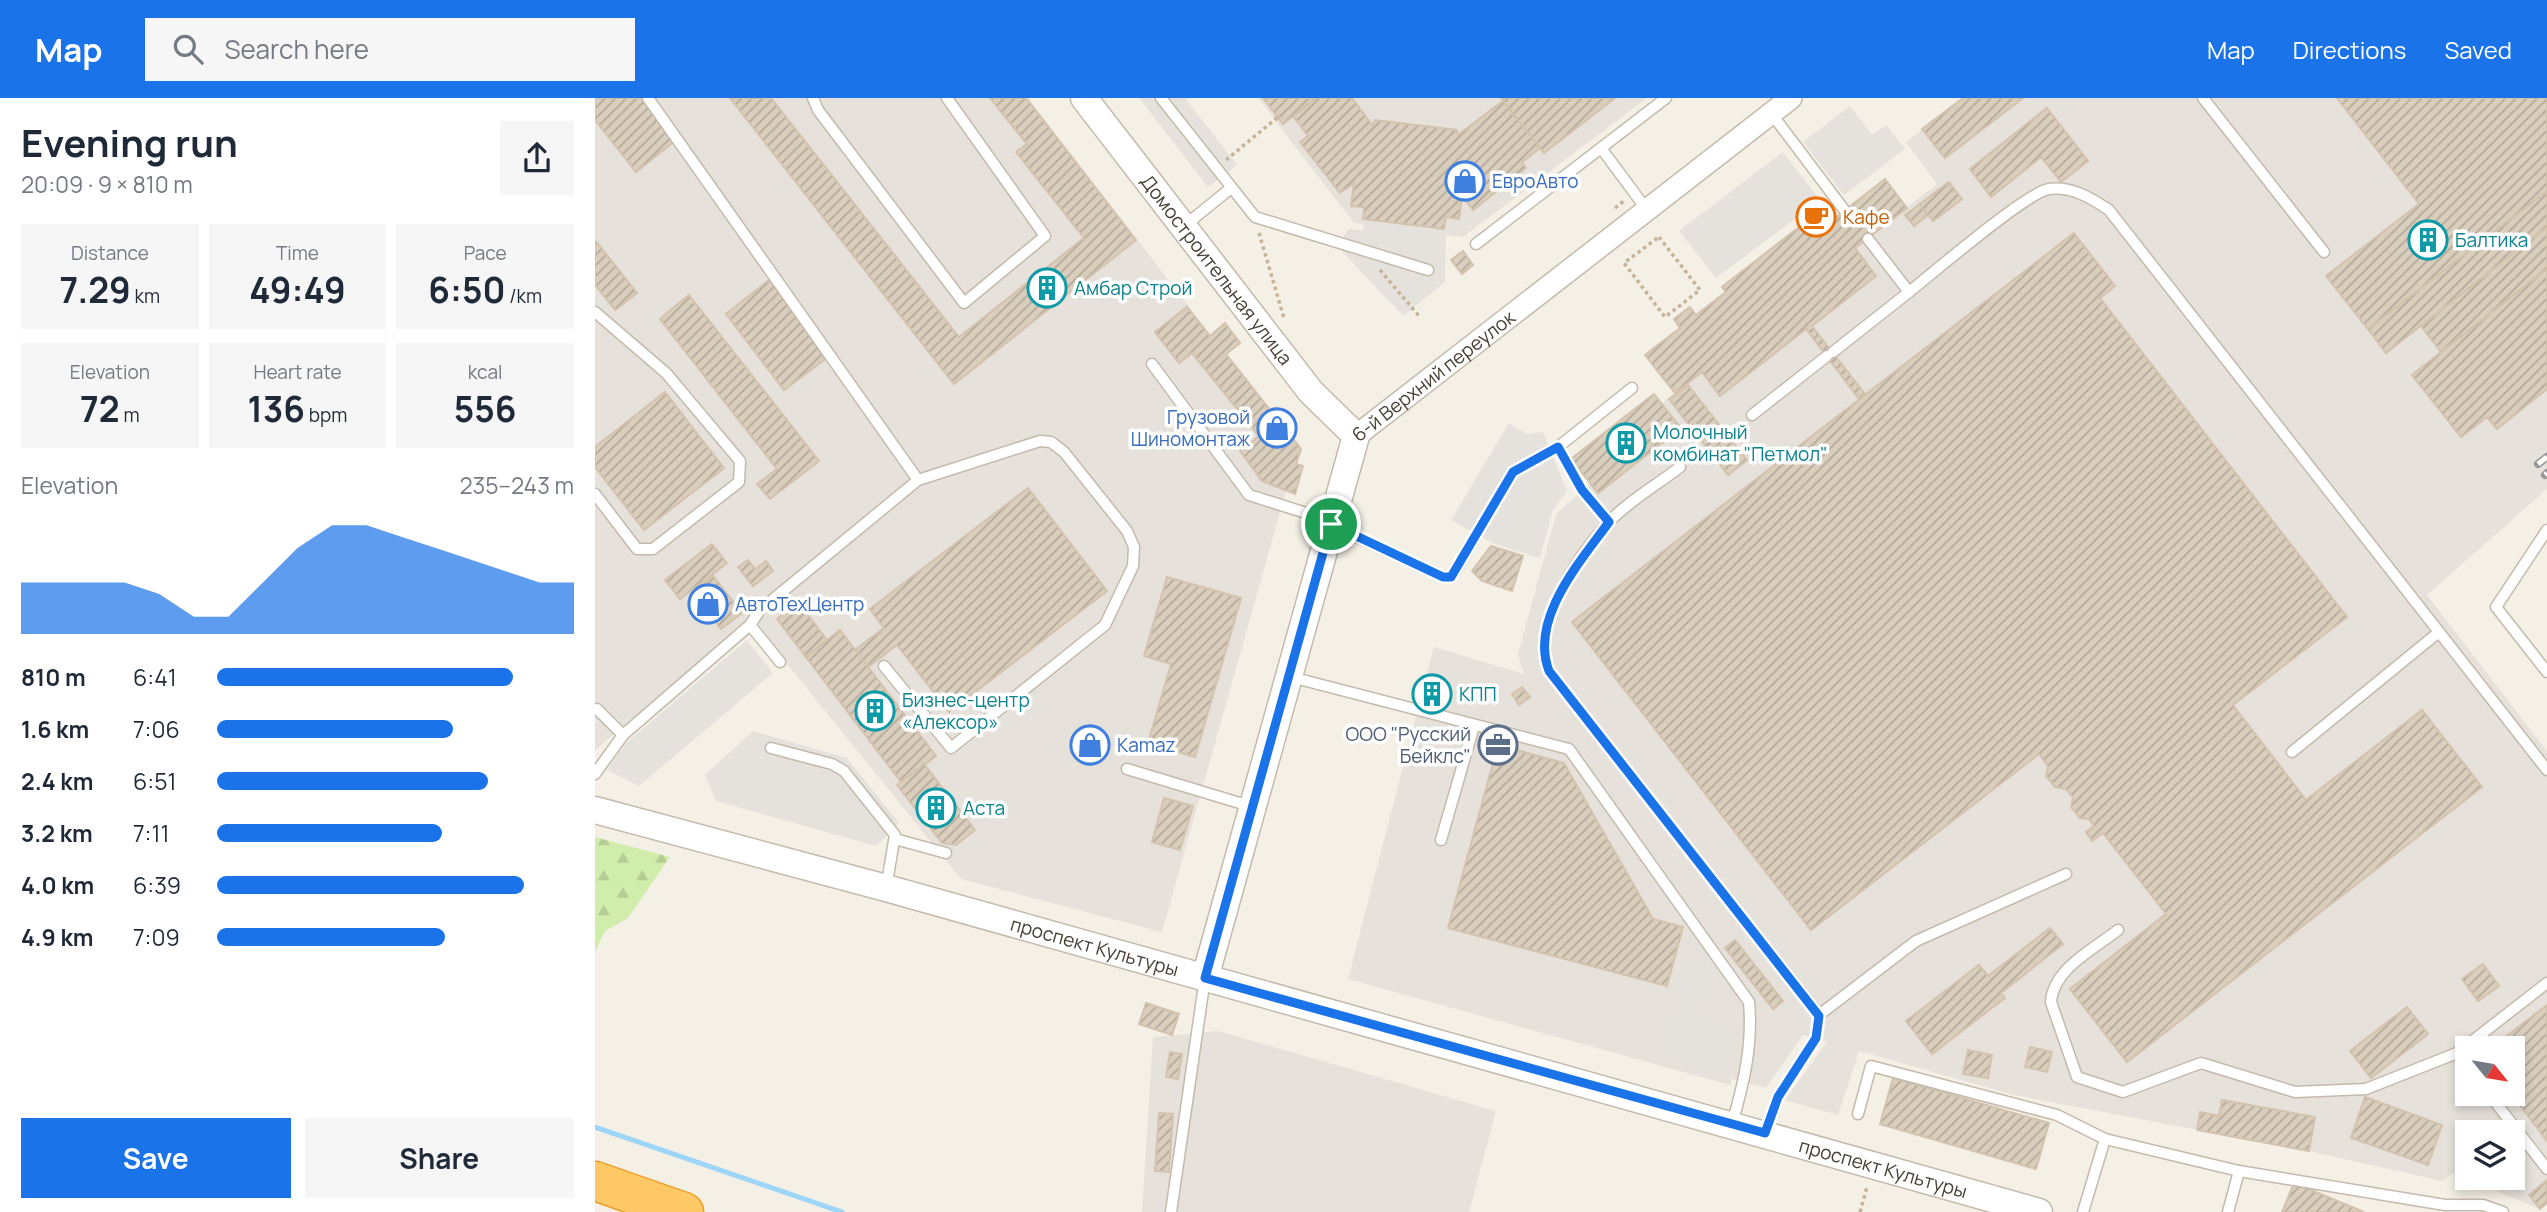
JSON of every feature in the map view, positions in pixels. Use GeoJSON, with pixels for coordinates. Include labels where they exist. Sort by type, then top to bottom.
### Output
{"type":"FeatureCollection","features":[{"type":"Feature","properties":{"kind":"highway"},"geometry":{"type":"LineString","coordinates":[[595,1181],[684,1212]]}},
{"type":"Feature","properties":{"kind":"street","name":"Домостроительная улица"},"geometry":{"type":"LineString","coordinates":[[1084,98],[1311,392],[1356,436]]}},
{"type":"Feature","properties":{"kind":"street","name":"6-й Верхний переулок"},"geometry":{"type":"LineString","coordinates":[[1205,978],[1356,436],[1791,98]]}},
{"type":"Feature","properties":{"kind":"street","name":"проспект Культуры"},"geometry":{"type":"LineString","coordinates":[[595,810],[886,888],[1765,1133],[2023,1210]]}},
{"type":"Feature","properties":{"kind":"lane"},"geometry":{"type":"LineString","coordinates":[[648,98],[918,480]]}},
{"type":"Feature","properties":{"kind":"lane"},"geometry":{"type":"LineString","coordinates":[[813,98],[818,110],[964,303],[1045,236],[947,98]]}},
{"type":"Feature","properties":{"kind":"lane"},"geometry":{"type":"LineString","coordinates":[[1161,98],[1255,217],[1428,270]]}},
{"type":"Feature","properties":{"kind":"lane"},"geometry":{"type":"LineString","coordinates":[[1476,244],[1666,98]]}},
{"type":"Feature","properties":{"kind":"lane"},"geometry":{"type":"LineString","coordinates":[[2203,98],[2324,252]]}},
{"type":"Feature","properties":{"kind":"lane"},"geometry":{"type":"LineString","coordinates":[[1771,113],[1845,211]]}},
{"type":"Feature","properties":{"kind":"lane"},"geometry":{"type":"LineString","coordinates":[[1601,148],[1647,210]]}},
{"type":"Feature","properties":{"kind":"lane"},"geometry":{"type":"LineString","coordinates":[[1183,227],[1231,188]]}},
{"type":"Feature","properties":{"kind":"lane"},"geometry":{"type":"LineString","coordinates":[[1752,415],[2035,193],[2062,188],[2080,193],[2109,210],[2547,770]]}},
{"type":"Feature","properties":{"kind":"lane"},"geometry":{"type":"LineString","coordinates":[[1868,239],[1909,292]]}},
{"type":"Feature","properties":{"kind":"lane"},"geometry":{"type":"LineString","coordinates":[[595,312],[666,373],[740,461],[739,482],[653,549],[637,549],[595,494]]}},
{"type":"Feature","properties":{"kind":"lane"},"geometry":{"type":"LineString","coordinates":[[1152,364],[1249,495],[1331,524],[1443,577],[1451,577],[1513,472],[1558,447],[1632,388]]}},
{"type":"Feature","properties":{"kind":"lane"},"geometry":{"type":"LineString","coordinates":[[595,774],[623,735],[750,625],[760,610],[918,480],[1040,441],[1051,442],[1064,452],[1128,531],[1134,547],[1133,566],[1105,625],[951,748],[884,666]]}},
{"type":"Feature","properties":{"kind":"lane"},"geometry":{"type":"LineString","coordinates":[[1558,447],[1582,490],[1609,522]]}},
{"type":"Feature","properties":{"kind":"lane"},"geometry":{"type":"LineString","coordinates":[[1680,467],[1609,522],[1572,572],[1552,614],[1544,639],[1544,657],[1549,671],[1819,1016]]}},
{"type":"Feature","properties":{"kind":"lane"},"geometry":{"type":"LineString","coordinates":[[2547,530],[2496,607],[2547,672]]}},
{"type":"Feature","properties":{"kind":"lane"},"geometry":{"type":"LineString","coordinates":[[750,625],[780,662]]}},
{"type":"Feature","properties":{"kind":"lane"},"geometry":{"type":"LineString","coordinates":[[2292,752],[2439,632]]}},
{"type":"Feature","properties":{"kind":"lane"},"geometry":{"type":"LineString","coordinates":[[1288,677],[1569,749],[1738,981],[1749,1002],[1751,1028],[1744,1082],[1732,1124]]}},
{"type":"Feature","properties":{"kind":"lane"},"geometry":{"type":"LineString","coordinates":[[597,709],[623,735]]}},
{"type":"Feature","properties":{"kind":"lane"},"geometry":{"type":"LineString","coordinates":[[1441,840],[1474,726]]}},
{"type":"Feature","properties":{"kind":"lane"},"geometry":{"type":"LineString","coordinates":[[771,748],[839,767],[894,833],[886,888]]}},
{"type":"Feature","properties":{"kind":"lane"},"geometry":{"type":"LineString","coordinates":[[1126,769],[1252,807]]}},
{"type":"Feature","properties":{"kind":"lane"},"geometry":{"type":"LineString","coordinates":[[895,839],[946,853]]}},
{"type":"Feature","properties":{"kind":"lane"},"geometry":{"type":"LineString","coordinates":[[1765,1133],[1778,1097],[1816,1038],[1819,1016],[1916,941],[2066,874]]}},
{"type":"Feature","properties":{"kind":"lane"},"geometry":{"type":"LineString","coordinates":[[2118,930],[2059,977],[2052,989],[2051,1002],[2077,1077],[2123,1092],[2201,1063],[2295,1092],[2365,1088],[2455,1054]]}},
{"type":"Feature","properties":{"kind":"lane"},"geometry":{"type":"LineString","coordinates":[[1171,1212],[1205,978]]}},
{"type":"Feature","properties":{"kind":"lane"},"geometry":{"type":"LineString","coordinates":[[2479,1036],[2547,983]]}},
{"type":"Feature","properties":{"kind":"lane"},"geometry":{"type":"LineString","coordinates":[[1858,1114],[1871,1066],[2057,1115],[2105,1139],[2239,1171],[2445,1205],[2483,1205],[2503,1212]]}},
{"type":"Feature","properties":{"kind":"lane"},"geometry":{"type":"LineString","coordinates":[[2498,1106],[2547,1168]]}},
{"type":"Feature","properties":{"kind":"lane"},"geometry":{"type":"LineString","coordinates":[[2083,1212],[2105,1139]]}},
{"type":"Feature","properties":{"kind":"lane"},"geometry":{"type":"LineString","coordinates":[[2228,1212],[2239,1171]]}},
{"type":"Feature","properties":{"kind":"path"},"geometry":{"type":"LineString","coordinates":[[1216,168],[1278,117]]}},
{"type":"Feature","properties":{"kind":"path"},"geometry":{"type":"LineString","coordinates":[[1255,217],[1284,318]]}},
{"type":"Feature","properties":{"kind":"path"},"geometry":{"type":"LineString","coordinates":[[1659,237],[1700,290],[1665,317],[1624,263],[1659,237]]}},
{"type":"Feature","properties":{"kind":"path"},"geometry":{"type":"LineString","coordinates":[[1364,250],[1419,316]]}},
{"type":"Feature","properties":{"kind":"path"},"geometry":{"type":"LineString","coordinates":[[1860,1212],[1867,1188]]}},
{"type":"Feature","properties":{"kind":"shaded area"},"geometry":{"type":"Polygon","coordinates":[[[595,98],[1028,98],[1298,448],[1162,932],[961,879],[750,618],[595,750],[595,98]]]}},
{"type":"Feature","properties":{"kind":"shaded area"},"geometry":{"type":"Polygon","coordinates":[[[1139,98],[1185,98],[1237,165],[1208,187],[1139,98]]]}},
{"type":"Feature","properties":{"kind":"shaded area"},"geometry":{"type":"Polygon","coordinates":[[[1258,98],[1647,98],[1463,237],[1354,223],[1258,98]]]}},
{"type":"Feature","properties":{"kind":"shaded area"},"geometry":{"type":"Polygon","coordinates":[[[1963,98],[2547,98],[2547,489],[2427,595],[2547,751],[2547,1203],[2540,1209],[2494,1190],[2525,1190],[2525,1120],[2455,1120],[2455,1174],[2442,1181],[2309,1151],[2014,1095],[1859,1051],[1838,1115],[1785,1100],[1827,1042],[1816,1038],[1803,1035],[1766,1088],[1732,1079],[1730,1085],[1348,979],[1434,647],[1524,674],[1518,654],[1556,514],[1590,483],[1571,459],[1654,394],[1662,403],[1675,393],[1645,355],[1680,328],[1674,319],[1690,307],[1696,315],[1821,210],[1830,222],[1885,179],[1907,207],[1937,184],[1906,142],[1963,98]]]}},
{"type":"Feature","properties":{"kind":"shaded area"},"geometry":{"type":"Polygon","coordinates":[[[1850,106],[1872,135],[1886,125],[1905,149],[1844,195],[1803,142],[1850,106]]]}},
{"type":"Feature","properties":{"kind":"shaded area"},"geometry":{"type":"Polygon","coordinates":[[[1783,152],[1820,200],[1716,278],[1679,231],[1783,152]]]}},
{"type":"Feature","properties":{"kind":"shaded area"},"geometry":{"type":"Polygon","coordinates":[[[1364,220],[1446,231],[1445,282],[1403,316],[1338,247],[1348,229],[1363,230],[1364,220]]]}},
{"type":"Feature","properties":{"kind":"shaded area"},"geometry":{"type":"Polygon","coordinates":[[[1509,423],[1527,434],[1543,432],[1567,491],[1553,510],[1540,558],[1495,544],[1451,520],[1509,423]]]}},
{"type":"Feature","properties":{"kind":"shaded area"},"geometry":{"type":"Polygon","coordinates":[[[747,640],[773,673],[639,786],[607,770],[625,744],[747,640]]]}},
{"type":"Feature","properties":{"kind":"shaded area"},"geometry":{"type":"Polygon","coordinates":[[[753,731],[847,758],[899,823],[876,846],[716,801],[705,775],[753,731]]]}},
{"type":"Feature","properties":{"kind":"shaded area"},"geometry":{"type":"Polygon","coordinates":[[[1690,930],[1717,964],[1704,1015],[1738,1026],[1723,1077],[1655,1057],[1690,930]]]}},
{"type":"Feature","properties":{"kind":"shaded area"},"geometry":{"type":"Polygon","coordinates":[[[1218,1031],[1496,1111],[1469,1212],[1142,1212],[1153,1037],[1218,1031]]]}},
{"type":"Feature","properties":{"kind":"green space"},"geometry":{"type":"Polygon","coordinates":[[[595,837],[670,857],[628,918],[605,931],[595,952],[595,837]]]}},
{"type":"Feature","properties":{"kind":"building"},"geometry":{"type":"Polygon","coordinates":[[[595,98],[642,98],[676,140],[636,172],[595,120],[595,98]]]}},
{"type":"Feature","properties":{"kind":"building","name":"Амбар Строй"},"geometry":{"type":"Polygon","coordinates":[[[730,98],[771,98],[959,337],[1084,238],[1016,152],[1027,144],[990,98],[1026,98],[1136,240],[954,384],[730,98]]]}},
{"type":"Feature","properties":{"kind":"building"},"geometry":{"type":"Polygon","coordinates":[[[1263,98],[1316,98],[1283,124],[1263,98]]]}},
{"type":"Feature","properties":{"kind":"building"},"geometry":{"type":"Polygon","coordinates":[[[1316,98],[1352,98],[1372,125],[1375,120],[1457,130],[1458,135],[1503,101],[1540,148],[1522,162],[1526,168],[1473,210],[1462,196],[1459,219],[1446,217],[1444,229],[1363,219],[1364,207],[1351,206],[1354,183],[1340,193],[1300,142],[1308,136],[1293,116],[1316,98]]]}},
{"type":"Feature","properties":{"kind":"building"},"geometry":{"type":"Polygon","coordinates":[[[1501,98],[1615,98],[1544,153],[1501,98]]]}},
{"type":"Feature","properties":{"kind":"building"},"geometry":{"type":"Polygon","coordinates":[[[1963,98],[2023,98],[1945,158],[1922,129],[1963,98]]]}},
{"type":"Feature","properties":{"kind":"building","name":"Балтика"},"geometry":{"type":"Polygon","coordinates":[[[2337,98],[2547,98],[2547,191],[2368,329],[2326,276],[2419,204],[2337,98]]]}},
{"type":"Feature","properties":{"kind":"building"},"geometry":{"type":"Polygon","coordinates":[[[2047,108],[2088,161],[2061,182],[2041,157],[1991,197],[1970,169],[2047,108]]]}},
{"type":"Feature","properties":{"kind":"building"},"geometry":{"type":"Polygon","coordinates":[[[1885,179],[1907,208],[1855,248],[1876,276],[1812,326],[1865,394],[1859,399],[1806,329],[1720,396],[1702,372],[1675,393],[1645,355],[1680,328],[1674,319],[1690,307],[1696,315],[1726,292],[1722,287],[1821,210],[1830,222],[1885,179]]]}},
{"type":"Feature","properties":{"kind":"building"},"geometry":{"type":"Polygon","coordinates":[[[1949,182],[1962,199],[1933,221],[1920,204],[1949,182]]]}},
{"type":"Feature","properties":{"kind":"building"},"geometry":{"type":"Polygon","coordinates":[[[2547,191],[2547,227],[2386,353],[2368,329],[2547,191]]]}},
{"type":"Feature","properties":{"kind":"building"},"geometry":{"type":"Polygon","coordinates":[[[1920,204],[1928,215],[1914,226],[1905,215],[1920,204]]]}},
{"type":"Feature","properties":{"kind":"building"},"geometry":{"type":"Polygon","coordinates":[[[2547,227],[2547,269],[2441,352],[2421,326],[2547,227]]]}},
{"type":"Feature","properties":{"kind":"building"},"geometry":{"type":"Polygon","coordinates":[[[2074,233],[2115,286],[2100,298],[2347,617],[2233,705],[2306,800],[2422,710],[2482,787],[2127,1062],[2070,989],[2166,914],[2103,833],[2092,841],[2086,832],[2094,826],[2089,819],[2080,818],[2071,807],[2073,798],[2066,789],[2055,787],[2046,776],[2048,766],[2039,754],[1811,930],[1572,622],[2074,233]]]}},
{"type":"Feature","properties":{"kind":"building"},"geometry":{"type":"Polygon","coordinates":[[[595,240],[637,293],[615,310],[595,285],[595,240]]]}},
{"type":"Feature","properties":{"kind":"building"},"geometry":{"type":"Polygon","coordinates":[[[1463,251],[1473,265],[1462,274],[1451,260],[1463,251]]]}},
{"type":"Feature","properties":{"kind":"building"},"geometry":{"type":"Polygon","coordinates":[[[2547,269],[2547,389],[2497,429],[2487,417],[2461,437],[2412,375],[2547,269]]]}},
{"type":"Feature","properties":{"kind":"building"},"geometry":{"type":"Polygon","coordinates":[[[769,280],[828,357],[784,390],[726,314],[769,280]]]}},
{"type":"Feature","properties":{"kind":"building"},"geometry":{"type":"Polygon","coordinates":[[[689,295],[819,461],[770,499],[757,484],[777,469],[660,319],[689,295]]]}},
{"type":"Feature","properties":{"kind":"building"},"geometry":{"type":"Polygon","coordinates":[[[1187,307],[1210,336],[1225,323],[1240,343],[1226,354],[1301,449],[1296,464],[1303,466],[1295,494],[1262,481],[1240,451],[1259,436],[1192,353],[1179,363],[1155,332],[1187,307]]]}},
{"type":"Feature","properties":{"kind":"building"},"geometry":{"type":"Polygon","coordinates":[[[1688,385],[1747,460],[1728,475],[1669,399],[1688,385]]]}},
{"type":"Feature","properties":{"kind":"building"},"geometry":{"type":"Polygon","coordinates":[[[665,392],[724,468],[644,530],[595,467],[595,447],[665,392]]]}},
{"type":"Feature","properties":{"kind":"building","name":"Молочный комбинат \"Петмол\""},"geometry":{"type":"Polygon","coordinates":[[[1654,394],[1681,428],[1598,493],[1571,459],[1654,394]]]}},
{"type":"Feature","properties":{"kind":"building"},"geometry":{"type":"Polygon","coordinates":[[[1028,488],[1107,591],[949,712],[897,645],[868,667],[855,650],[884,628],[870,609],[1028,488]]]}},
{"type":"Feature","properties":{"kind":"building"},"geometry":{"type":"Polygon","coordinates":[[[712,544],[727,563],[680,599],[665,580],[712,544]]]}},
{"type":"Feature","properties":{"kind":"building"},"geometry":{"type":"Polygon","coordinates":[[[1491,546],[1523,556],[1512,591],[1482,581],[1472,571],[1491,546]]]}},
{"type":"Feature","properties":{"kind":"building"},"geometry":{"type":"Polygon","coordinates":[[[748,560],[755,569],[766,561],[773,571],[753,586],[738,567],[748,560]]]}},
{"type":"Feature","properties":{"kind":"building"},"geometry":{"type":"Polygon","coordinates":[[[713,576],[742,613],[721,629],[693,592],[713,576]]]}},
{"type":"Feature","properties":{"kind":"building"},"geometry":{"type":"Polygon","coordinates":[[[1167,577],[1241,598],[1195,757],[1148,743],[1171,664],[1144,656],[1167,577]]]}},
{"type":"Feature","properties":{"kind":"building"},"geometry":{"type":"Polygon","coordinates":[[[798,602],[827,640],[806,657],[777,619],[798,602]]]}},
{"type":"Feature","properties":{"kind":"building","name":"Бизнес-центр «Алексор»"},"geometry":{"type":"Polygon","coordinates":[[[840,630],[936,756],[901,782],[806,657],[840,630]]]}},
{"type":"Feature","properties":{"kind":"building"},"geometry":{"type":"Polygon","coordinates":[[[1522,687],[1530,697],[1519,705],[1512,694],[1522,687]]]}},
{"type":"Feature","properties":{"kind":"building"},"geometry":{"type":"Polygon","coordinates":[[[1498,745],[1564,763],[1653,919],[1683,927],[1667,986],[1448,928],[1498,745]]]}},
{"type":"Feature","properties":{"kind":"building","name":"Аста"},"geometry":{"type":"Polygon","coordinates":[[[924,764],[975,830],[956,845],[942,843],[897,785],[924,764]]]}},
{"type":"Feature","properties":{"kind":"building"},"geometry":{"type":"Polygon","coordinates":[[[1164,798],[1193,806],[1180,850],[1152,842],[1164,798]]]}},
{"type":"Feature","properties":{"kind":"building"},"geometry":{"type":"Polygon","coordinates":[[[2050,928],[2063,944],[2001,993],[2005,998],[1932,1054],[1906,1021],[1979,965],[1988,976],[2050,928]]]}},
{"type":"Feature","properties":{"kind":"building"},"geometry":{"type":"Polygon","coordinates":[[[1735,940],[1783,1001],[1773,1009],[1725,948],[1735,940]]]}},
{"type":"Feature","properties":{"kind":"building"},"geometry":{"type":"Polygon","coordinates":[[[2483,964],[2499,986],[2478,1001],[2462,979],[2483,964]]]}},
{"type":"Feature","properties":{"kind":"building"},"geometry":{"type":"Polygon","coordinates":[[[1146,1003],[1179,1014],[1172,1035],[1139,1024],[1146,1003]]]}},
{"type":"Feature","properties":{"kind":"building"},"geometry":{"type":"Polygon","coordinates":[[[2547,1005],[2547,1141],[2520,1106],[2525,1106],[2525,1036],[2507,1036],[2547,1005]]]}},
{"type":"Feature","properties":{"kind":"building"},"geometry":{"type":"Polygon","coordinates":[[[2407,1007],[2428,1034],[2371,1078],[2350,1051],[2407,1007]]]}},
{"type":"Feature","properties":{"kind":"building"},"geometry":{"type":"Polygon","coordinates":[[[2030,1047],[2052,1052],[2047,1072],[2025,1067],[2030,1047]]]}},
{"type":"Feature","properties":{"kind":"building"},"geometry":{"type":"Polygon","coordinates":[[[1968,1050],[1992,1055],[1988,1078],[1963,1074],[1968,1050]]]}},
{"type":"Feature","properties":{"kind":"building"},"geometry":{"type":"Polygon","coordinates":[[[1170,1052],[1182,1054],[1178,1079],[1166,1077],[1170,1052]]]}},
{"type":"Feature","properties":{"kind":"building"},"geometry":{"type":"Polygon","coordinates":[[[1893,1078],[2049,1123],[2036,1169],[1880,1124],[1893,1078]]]}},
{"type":"Feature","properties":{"kind":"building"},"geometry":{"type":"Polygon","coordinates":[[[2365,1097],[2442,1125],[2428,1165],[2351,1138],[2365,1097]]]}},
{"type":"Feature","properties":{"kind":"building"},"geometry":{"type":"Polygon","coordinates":[[[2222,1100],[2315,1117],[2309,1151],[2197,1130],[2200,1112],[2219,1116],[2222,1100]]]}},
{"type":"Feature","properties":{"kind":"building"},"geometry":{"type":"Polygon","coordinates":[[[1159,1113],[1173,1114],[1169,1172],[1155,1171],[1159,1113]]]}},
{"type":"Feature","properties":{"kind":"building"},"geometry":{"type":"Polygon","coordinates":[[[2547,1180],[2547,1203],[2540,1209],[2529,1195],[2547,1180]]]}},
{"type":"Feature","properties":{"kind":"building"},"geometry":{"type":"Polygon","coordinates":[[[2294,1183],[2364,1212],[2282,1212],[2294,1183]]]}},
{"type":"Feature","properties":{"kind":"waterway"},"geometry":{"type":"LineString","coordinates":[[595,1127],[842,1212]]}},
{"type":"Feature","properties":{"kind":"railway"},"geometry":{"type":"LineString","coordinates":[[2538,464],[2547,457]]}},
{"type":"Feature","properties":{"kind":"place","name":"ЕвроАвто"},"geometry":{"type":"Point","coordinates":[1465,181]}},
{"type":"Feature","properties":{"kind":"place","name":"Кафе"},"geometry":{"type":"Point","coordinates":[1816,217]}},
{"type":"Feature","properties":{"kind":"place","name":"Балтика"},"geometry":{"type":"Point","coordinates":[2428,240]}},
{"type":"Feature","properties":{"kind":"place","name":"Амбар Строй"},"geometry":{"type":"Point","coordinates":[1047,288]}},
{"type":"Feature","properties":{"kind":"place","name":"Грузовой Шиномонтаж"},"geometry":{"type":"Point","coordinates":[1277,428]}},
{"type":"Feature","properties":{"kind":"place","name":"Молочный комбинат \"Петмол\""},"geometry":{"type":"Point","coordinates":[1626,443]}},
{"type":"Feature","properties":{"kind":"place","name":"АвтоТехЦентр"},"geometry":{"type":"Point","coordinates":[708,604]}},
{"type":"Feature","properties":{"kind":"place","name":"КПП"},"geometry":{"type":"Point","coordinates":[1432,694]}},
{"type":"Feature","properties":{"kind":"place","name":"Бизнес-центр «Алексор»"},"geometry":{"type":"Point","coordinates":[875,711]}},
{"type":"Feature","properties":{"kind":"place","name":"Kamaz"},"geometry":{"type":"Point","coordinates":[1090,745]}},
{"type":"Feature","properties":{"kind":"place","name":"ООО \"Русский Бейклс\""},"geometry":{"type":"Point","coordinates":[1498,745]}},
{"type":"Feature","properties":{"kind":"place","name":"Аста"},"geometry":{"type":"Point","coordinates":[936,808]}},
{"type":"Feature","properties":{"kind":"route"},"geometry":{"type":"LineString","coordinates":[[1558,447],[1582,490],[1609,522],[1572,572],[1552,614],[1544,639],[1544,657],[1549,671],[1819,1016],[1816,1038],[1778,1097],[1765,1133],[1205,978],[1331,524],[1443,577],[1451,577],[1513,472],[1558,447]]}}]}
